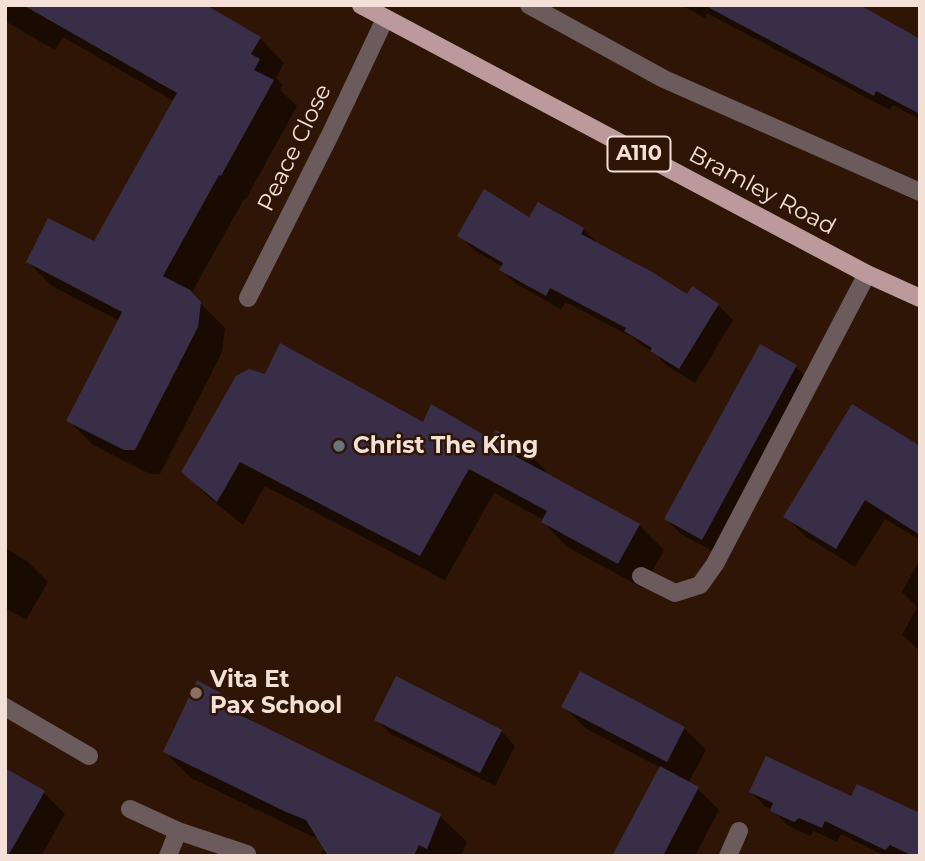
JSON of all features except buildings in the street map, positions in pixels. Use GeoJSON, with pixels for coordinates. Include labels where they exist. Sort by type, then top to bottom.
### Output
{"type":"FeatureCollection","features":[{"type":"Feature","properties":{"kind":"main road","name":"Bramley Road"},"geometry":{"type":"LineString","coordinates":[[361,5],[867,274],[920,298]]}},
{"type":"Feature","properties":{"kind":"street"},"geometry":{"type":"LineString","coordinates":[[529,5],[664,79],[920,192]]}},
{"type":"Feature","properties":{"kind":"street","name":"Peace Close"},"geometry":{"type":"LineString","coordinates":[[248,298],[385,19]]}},
{"type":"Feature","properties":{"kind":"street"},"geometry":{"type":"LineString","coordinates":[[641,576],[675,593],[700,585],[715,564],[867,274]]}},
{"type":"Feature","properties":{"kind":"street"},"geometry":{"type":"LineString","coordinates":[[5,707],[89,757]]}},
{"type":"Feature","properties":{"kind":"street"},"geometry":{"type":"LineString","coordinates":[[130,809],[178,831],[247,854]]}},
{"type":"Feature","properties":{"kind":"street"},"geometry":{"type":"LineString","coordinates":[[168,856],[178,831]]}},
{"type":"Feature","properties":{"kind":"street"},"geometry":{"type":"LineString","coordinates":[[728,856],[739,831]]}},
{"type":"Feature","properties":{"kind":"place","name":"Christ The King"},"geometry":{"type":"Point","coordinates":[339,446]}},
{"type":"Feature","properties":{"kind":"place","name":"Vita Et Pax School"},"geometry":{"type":"Point","coordinates":[196,693]}}]}
